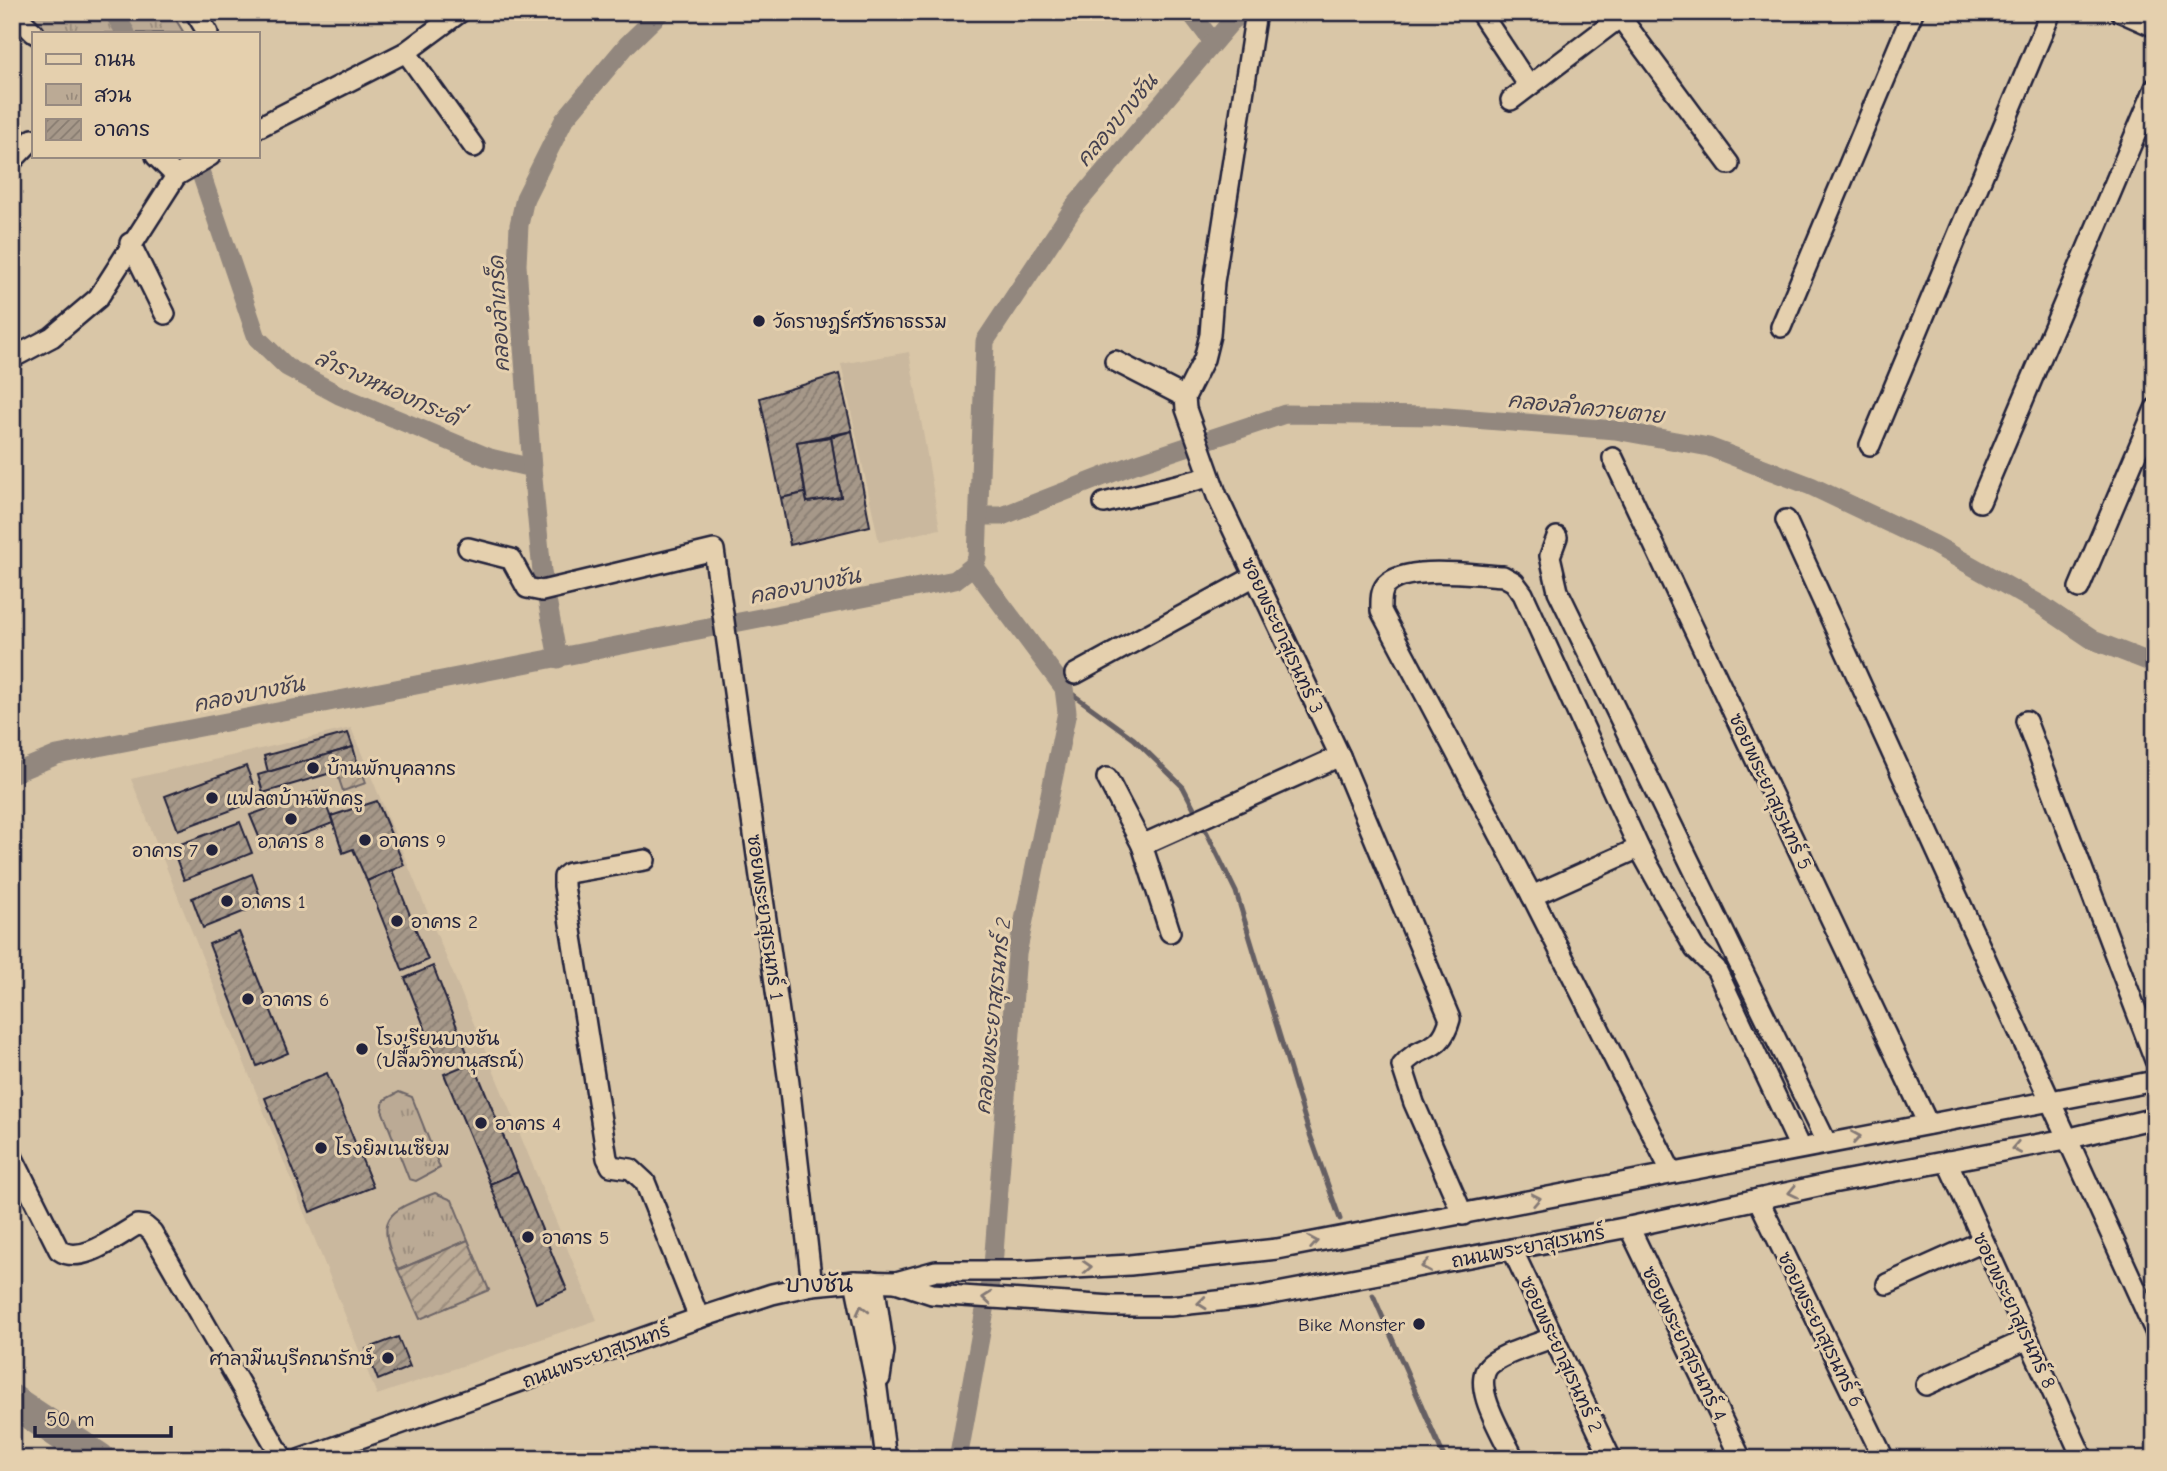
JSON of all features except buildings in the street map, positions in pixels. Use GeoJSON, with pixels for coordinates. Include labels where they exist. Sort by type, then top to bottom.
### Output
{"type":"FeatureCollection","features":[{"type":"Feature","properties":{"kind":"street"},"geometry":{"type":"LineString","coordinates":[[13,12],[33,32]]}},
{"type":"Feature","properties":{"kind":"street"},"geometry":{"type":"LineString","coordinates":[[195,12],[207,32]]}},
{"type":"Feature","properties":{"kind":"street"},"geometry":{"type":"LineString","coordinates":[[259,122],[406,52],[460,12]]}},
{"type":"Feature","properties":{"kind":"street"},"geometry":{"type":"LineString","coordinates":[[1115,361],[1185,403],[1204,359],[1210,335],[1214,282],[1256,12]]}},
{"type":"Feature","properties":{"kind":"street"},"geometry":{"type":"LineString","coordinates":[[1480,12],[1529,86]]}},
{"type":"Feature","properties":{"kind":"street"},"geometry":{"type":"LineString","coordinates":[[1781,327],[1913,12]]}},
{"type":"Feature","properties":{"kind":"street"},"geometry":{"type":"LineString","coordinates":[[1870,445],[2051,12]]}},
{"type":"Feature","properties":{"kind":"street"},"geometry":{"type":"LineString","coordinates":[[2122,12],[2155,27]]}},
{"type":"Feature","properties":{"kind":"street"},"geometry":{"type":"LineString","coordinates":[[1511,100],[1624,15],[1729,164]]}},
{"type":"Feature","properties":{"kind":"street"},"geometry":{"type":"LineString","coordinates":[[406,52],[474,147]]}},
{"type":"Feature","properties":{"kind":"street"},"geometry":{"type":"LineString","coordinates":[[1980,502],[2155,88]]}},
{"type":"Feature","properties":{"kind":"street"},"geometry":{"type":"LineString","coordinates":[[12,161],[32,140]]}},
{"type":"Feature","properties":{"kind":"street"},"geometry":{"type":"LineString","coordinates":[[159,158],[181,173]]}},
{"type":"Feature","properties":{"kind":"street"},"geometry":{"type":"LineString","coordinates":[[12,358],[52,337],[98,298],[130,243],[181,173],[206,158]]}},
{"type":"Feature","properties":{"kind":"street"},"geometry":{"type":"LineString","coordinates":[[130,243],[165,314]]}},
{"type":"Feature","properties":{"kind":"street","name":"ซอยพระยาสุเรนทร์ 3"},"geometry":{"type":"LineString","coordinates":[[1185,403],[1208,473],[1340,756],[1450,1019],[1445,1036],[1433,1047],[1409,1057],[1402,1066],[1414,1103],[1463,1215]]}},
{"type":"Feature","properties":{"kind":"street"},"geometry":{"type":"LineString","coordinates":[[2079,588],[2155,408]]}},
{"type":"Feature","properties":{"kind":"street","name":"ซอยพระยาสุเรนทร์ 5"},"geometry":{"type":"LineString","coordinates":[[1613,458],[1928,1124]]}},
{"type":"Feature","properties":{"kind":"street"},"geometry":{"type":"LineString","coordinates":[[1104,503],[1208,473]]}},
{"type":"Feature","properties":{"kind":"street"},"geometry":{"type":"LineString","coordinates":[[1786,520],[2155,1331]]}},
{"type":"Feature","properties":{"kind":"street"},"geometry":{"type":"LineString","coordinates":[[1557,537],[1550,555],[1558,591],[1826,1142]]}},
{"type":"Feature","properties":{"kind":"street","name":"ซอยพระยาสุเรนทร์ 1"},"geometry":{"type":"LineString","coordinates":[[468,548],[511,559],[527,588],[542,591],[714,550],[787,1069],[812,1285]]}},
{"type":"Feature","properties":{"kind":"street"},"geometry":{"type":"LineString","coordinates":[[1672,1173],[1532,896],[1381,611],[1380,597],[1386,586],[1400,577],[1419,573],[1503,576],[1514,582],[1522,594],[1639,848],[1695,949],[1716,969],[1800,1148]]}},
{"type":"Feature","properties":{"kind":"street"},"geometry":{"type":"LineString","coordinates":[[1075,674],[1255,576]]}},
{"type":"Feature","properties":{"kind":"street"},"geometry":{"type":"LineString","coordinates":[[2026,721],[2155,1060]]}},
{"type":"Feature","properties":{"kind":"street"},"geometry":{"type":"LineString","coordinates":[[1142,845],[1340,756]]}},
{"type":"Feature","properties":{"kind":"street"},"geometry":{"type":"LineString","coordinates":[[1107,778],[1142,845],[1170,932]]}},
{"type":"Feature","properties":{"kind":"street"},"geometry":{"type":"LineString","coordinates":[[1532,896],[1639,848]]}},
{"type":"Feature","properties":{"kind":"street"},"geometry":{"type":"LineString","coordinates":[[645,860],[569,873],[564,877],[564,886],[607,1158],[611,1166],[631,1169],[645,1182],[699,1318]]}},
{"type":"Feature","properties":{"kind":"street","name":"ถนนพระยาสุเรนทร์"},"geometry":{"type":"LineString","coordinates":[[897,1282],[936,1271],[1019,1271],[1130,1265],[1277,1249],[2155,1081]]}},
{"type":"Feature","properties":{"kind":"street","name":"ถนนพระยาสุเรนทร์"},"geometry":{"type":"LineString","coordinates":[[301,1459],[699,1318],[772,1294],[812,1285],[865,1281],[897,1282],[932,1294],[1018,1301],[1170,1306],[1256,1297],[1629,1227],[2066,1139],[2155,1118]]}},
{"type":"Feature","properties":{"kind":"street"},"geometry":{"type":"LineString","coordinates":[[12,1156],[60,1250],[68,1256],[79,1256],[137,1225],[145,1226],[152,1232],[284,1459]]}},
{"type":"Feature","properties":{"kind":"street","name":"ซอยพระยาสุเรนทร์ 8"},"geometry":{"type":"LineString","coordinates":[[1947,1161],[2028,1339],[2077,1457]]}},
{"type":"Feature","properties":{"kind":"street","name":"ซอยพระยาสุเรนทร์ 6"},"geometry":{"type":"LineString","coordinates":[[1758,1199],[1884,1459]]}},
{"type":"Feature","properties":{"kind":"street","name":"ซอยพระยาสุเรนทร์ 4"},"geometry":{"type":"LineString","coordinates":[[1629,1227],[1741,1459]]}},
{"type":"Feature","properties":{"kind":"street"},"geometry":{"type":"LineString","coordinates":[[1887,1284],[1983,1241]]}},
{"type":"Feature","properties":{"kind":"street","name":"ซอยพระยาสุเรนทร์ 2"},"geometry":{"type":"LineString","coordinates":[[1512,1249],[1611,1459]]}},
{"type":"Feature","properties":{"kind":"street"},"geometry":{"type":"LineString","coordinates":[[865,1281],[886,1459]]}},
{"type":"Feature","properties":{"kind":"street"},"geometry":{"type":"LineString","coordinates":[[1514,1459],[1482,1392],[1484,1374],[1491,1363],[1554,1338]]}},
{"type":"Feature","properties":{"kind":"street"},"geometry":{"type":"LineString","coordinates":[[1926,1385],[2028,1339]]}},
{"type":"Feature","properties":{"kind":"shaded area"},"geometry":{"type":"Polygon","coordinates":[[[909,352],[940,529],[879,542],[841,364],[909,352]]]}},
{"type":"Feature","properties":{"kind":"shaded area","name":"โรงเรียนบางชัน (ปลื้มวิทยานุสรณ์)"},"geometry":{"type":"Polygon","coordinates":[[[351,728],[597,1320],[377,1395],[131,779],[351,728]]]}},
{"type":"Feature","properties":{"kind":"green space"},"geometry":{"type":"Polygon","coordinates":[[[12,12],[171,12],[183,32],[32,32],[32,45],[12,27],[12,12]]]}},
{"type":"Feature","properties":{"kind":"green space"},"geometry":{"type":"Polygon","coordinates":[[[360,765],[366,783],[343,791],[337,773],[360,765]]]}},
{"type":"Feature","properties":{"kind":"green space"},"geometry":{"type":"Polygon","coordinates":[[[399,1092],[412,1097],[440,1168],[416,1181],[409,1179],[382,1110],[384,1100],[399,1092]]]}},
{"type":"Feature","properties":{"kind":"green space"},"geometry":{"type":"Polygon","coordinates":[[[435,1193],[452,1200],[468,1240],[398,1270],[387,1239],[389,1219],[405,1206],[435,1193]]]}},
{"type":"Feature","properties":{"kind":"green space"},"geometry":{"type":"Polygon","coordinates":[[[468,1240],[489,1290],[420,1319],[398,1270],[468,1240]]]}},
{"type":"Feature","properties":{"kind":"waterway","name":"ลำรางหนองกระดี่"},"geometry":{"type":"LineString","coordinates":[[113,12],[125,32]]}},
{"type":"Feature","properties":{"kind":"waterway","name":"คลองลำเกร็ด"},"geometry":{"type":"LineString","coordinates":[[558,659],[542,572],[532,468],[517,265],[519,225],[525,198],[564,120],[627,45],[661,12]]}},
{"type":"Feature","properties":{"kind":"waterway"},"geometry":{"type":"LineString","coordinates":[[1190,12],[1213,42]]}},
{"type":"Feature","properties":{"kind":"waterway","name":"คลองบางชัน"},"geometry":{"type":"LineString","coordinates":[[12,774],[57,755],[955,580],[973,566],[977,558],[985,341],[1074,207],[1230,23],[1243,12]]}},
{"type":"Feature","properties":{"kind":"waterway","name":"ลำรางหนองกระดี่"},"geometry":{"type":"LineString","coordinates":[[196,158],[257,338],[287,367],[339,395],[490,458],[532,468]]}},
{"type":"Feature","properties":{"kind":"waterway","name":"คลองลำควายตาย"},"geometry":{"type":"LineString","coordinates":[[979,516],[1002,516],[1135,464],[1285,414],[1434,416],[1615,430],[1709,447],[1811,486],[1933,544],[2041,605],[2093,640],[2155,664]]}},
{"type":"Feature","properties":{"kind":"waterway","name":"คลองพระยาสุเรนทร์ 2"},"geometry":{"type":"LineString","coordinates":[[958,1459],[993,1266],[1017,954],[1067,712],[1064,688],[973,566]]}},
{"type":"Feature","properties":{"kind":"waterway"},"geometry":{"type":"LineString","coordinates":[[1064,688],[1134,739],[1183,787],[1208,835],[1236,892],[1308,1129],[1340,1219]]}},
{"type":"Feature","properties":{"kind":"waterway"},"geometry":{"type":"LineString","coordinates":[[1373,1295],[1445,1459]]}},
{"type":"Feature","properties":{"kind":"waterway"},"geometry":{"type":"LineString","coordinates":[[12,1401],[99,1459]]}},
{"type":"Feature","properties":{"kind":"place","name":"วัดราษฎร์ศรัทธาธรรม"},"geometry":{"type":"Point","coordinates":[759,321]}},
{"type":"Feature","properties":{"kind":"place","name":"บ้านพักบุคลากร"},"geometry":{"type":"Point","coordinates":[313,768]}},
{"type":"Feature","properties":{"kind":"place","name":"แฟลตบ้านพักครู"},"geometry":{"type":"Point","coordinates":[212,798]}},
{"type":"Feature","properties":{"kind":"place","name":"อาคาร 8"},"geometry":{"type":"Point","coordinates":[291,819]}},
{"type":"Feature","properties":{"kind":"place","name":"อาคาร 9"},"geometry":{"type":"Point","coordinates":[365,840]}},
{"type":"Feature","properties":{"kind":"place","name":"อาคาร 7"},"geometry":{"type":"Point","coordinates":[212,850]}},
{"type":"Feature","properties":{"kind":"place","name":"อาคาร 1"},"geometry":{"type":"Point","coordinates":[227,901]}},
{"type":"Feature","properties":{"kind":"place","name":"อาคาร 2"},"geometry":{"type":"Point","coordinates":[397,921]}},
{"type":"Feature","properties":{"kind":"place","name":"อาคาร 6"},"geometry":{"type":"Point","coordinates":[248,999]}},
{"type":"Feature","properties":{"kind":"place","name":"โรงเรียนบางชัน (ปลื้มวิทยานุสรณ์)"},"geometry":{"type":"Point","coordinates":[362,1049]}},
{"type":"Feature","properties":{"kind":"place","name":"อาคาร 4"},"geometry":{"type":"Point","coordinates":[481,1123]}},
{"type":"Feature","properties":{"kind":"place","name":"โรงยิมเนเซียม"},"geometry":{"type":"Point","coordinates":[321,1148]}},
{"type":"Feature","properties":{"kind":"place","name":"อาคาร 5"},"geometry":{"type":"Point","coordinates":[528,1237]}},
{"type":"Feature","properties":{"kind":"place","name":"Bike Monster"},"geometry":{"type":"Point","coordinates":[1419,1324]}},
{"type":"Feature","properties":{"kind":"place","name":"ศาลามีนบุรีคณารักษ์"},"geometry":{"type":"Point","coordinates":[388,1358]}},
{"type":"Feature","properties":{"kind":"district","name":"บางชัน"},"geometry":{"type":"Point","coordinates":[819,1284]}}]}
